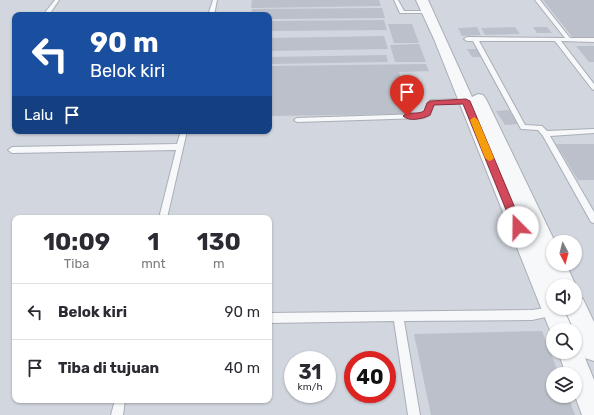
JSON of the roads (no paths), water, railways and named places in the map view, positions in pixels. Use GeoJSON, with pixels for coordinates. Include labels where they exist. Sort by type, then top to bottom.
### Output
{"type":"FeatureCollection","features":[{"type":"Feature","properties":{"kind":"street"},"geometry":{"type":"LineString","coordinates":[[427,4],[446,39],[472,101],[507,199],[548,279]]}},
{"type":"Feature","properties":{"kind":"street"},"geometry":{"type":"LineString","coordinates":[[472,101],[525,200],[546,245]]}},
{"type":"Feature","properties":{"kind":"street"},"geometry":{"type":"LineString","coordinates":[[507,199],[525,200]]}},
{"type":"Feature","properties":{"kind":"street"},"geometry":{"type":"LineString","coordinates":[[568,315],[594,348]]}},
{"type":"Feature","properties":{"kind":"street"},"geometry":{"type":"LineString","coordinates":[[573,359],[594,411]]}},
{"type":"Feature","properties":{"kind":"lane"},"geometry":{"type":"LineString","coordinates":[[48,12],[57,0]]}},
{"type":"Feature","properties":{"kind":"lane"},"geometry":{"type":"LineString","coordinates":[[212,12],[215,0]]}},
{"type":"Feature","properties":{"kind":"lane"},"geometry":{"type":"LineString","coordinates":[[396,0],[402,12],[427,4]]}},
{"type":"Feature","properties":{"kind":"lane"},"geometry":{"type":"LineString","coordinates":[[537,0],[569,40]]}},
{"type":"Feature","properties":{"kind":"lane"},"geometry":{"type":"LineString","coordinates":[[475,38],[523,127],[540,128],[545,134],[594,219]]}},
{"type":"Feature","properties":{"kind":"lane"},"geometry":{"type":"LineString","coordinates":[[467,39],[594,40]]}},
{"type":"Feature","properties":{"kind":"lane"},"geometry":{"type":"LineString","coordinates":[[557,40],[594,88]]}},
{"type":"Feature","properties":{"kind":"lane"},"geometry":{"type":"LineString","coordinates":[[297,120],[423,116],[428,113],[431,103],[433,102],[472,101]]}},
{"type":"Feature","properties":{"kind":"lane"},"geometry":{"type":"LineString","coordinates":[[545,134],[594,131]]}},
{"type":"Feature","properties":{"kind":"lane"},"geometry":{"type":"LineString","coordinates":[[164,215],[183,134]]}},
{"type":"Feature","properties":{"kind":"lane"},"geometry":{"type":"LineString","coordinates":[[12,150],[180,147]]}},
{"type":"Feature","properties":{"kind":"lane"},"geometry":{"type":"LineString","coordinates":[[272,318],[532,315],[546,313]]}},
{"type":"Feature","properties":{"kind":"lane"},"geometry":{"type":"LineString","coordinates":[[398,317],[414,415]]}},
{"type":"Feature","properties":{"kind":"lane"},"geometry":{"type":"LineString","coordinates":[[117,415],[119,403]]}}]}
